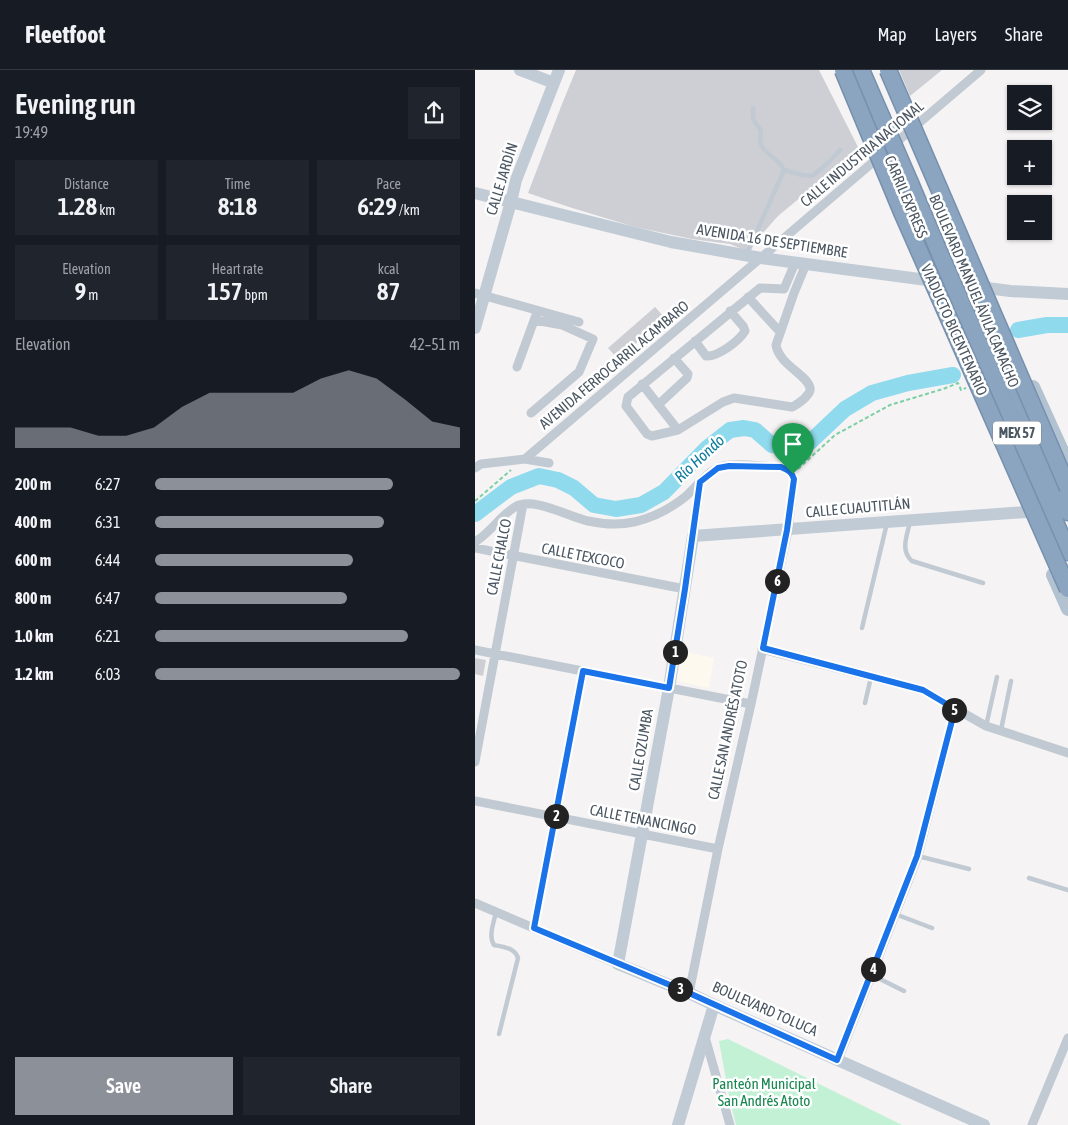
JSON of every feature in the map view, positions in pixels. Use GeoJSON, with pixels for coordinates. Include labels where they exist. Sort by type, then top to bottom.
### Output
{"type":"FeatureCollection","features":[{"type":"Feature","properties":{"kind":"highway","name":"VIADUCTO BICENTENARIO"},"geometry":{"type":"LineString","coordinates":[[843,70],[902,212],[1068,589]]}},
{"type":"Feature","properties":{"kind":"highway","name":"CARRIL EXPRESS"},"geometry":{"type":"LineString","coordinates":[[851,70],[1068,572]]}},
{"type":"Feature","properties":{"kind":"highway","name":"BOULEVARD MANUEL ÁVILA CAMACHO"},"geometry":{"type":"LineString","coordinates":[[861,70],[1068,552]]}},
{"type":"Feature","properties":{"kind":"highway","name":"BOULEVARD MANUEL ÁVILA CAMACHO"},"geometry":{"type":"LineString","coordinates":[[880,70],[955,246],[988,305],[1068,512]]}},
{"type":"Feature","properties":{"kind":"highway"},"geometry":{"type":"LineString","coordinates":[[888,70],[1068,488]]}},
{"type":"Feature","properties":{"kind":"highway"},"geometry":{"type":"LineString","coordinates":[[970,392],[1020,440]]}},
{"type":"Feature","properties":{"kind":"main road"},"geometry":{"type":"LineString","coordinates":[[836,70],[863,132]]}},
{"type":"Feature","properties":{"kind":"main road"},"geometry":{"type":"LineString","coordinates":[[895,70],[907,99]]}},
{"type":"Feature","properties":{"kind":"main road"},"geometry":{"type":"LineString","coordinates":[[933,159],[974,253]]}},
{"type":"Feature","properties":{"kind":"main road"},"geometry":{"type":"LineString","coordinates":[[888,191],[919,264]]}},
{"type":"Feature","properties":{"kind":"main road"},"geometry":{"type":"LineString","coordinates":[[988,305],[1067,462]]}},
{"type":"Feature","properties":{"kind":"main road"},"geometry":{"type":"LineString","coordinates":[[944,320],[970,392],[1026,512],[1068,609]]}},
{"type":"Feature","properties":{"kind":"street"},"geometry":{"type":"LineString","coordinates":[[520,70],[554,83]]}},
{"type":"Feature","properties":{"kind":"street","name":"CALLE JARDÍN"},"geometry":{"type":"LineString","coordinates":[[475,328],[480,294],[511,202],[516,180],[559,70]]}},
{"type":"Feature","properties":{"kind":"street","name":"CALLE INDUSTRIA NACIONAL"},"geometry":{"type":"LineString","coordinates":[[761,258],[981,70]]}},
{"type":"Feature","properties":{"kind":"street","name":"AVENIDA 16 DE SEPTIEMBRE"},"geometry":{"type":"LineString","coordinates":[[475,193],[671,242],[746,256],[1010,290],[1068,294]]}},
{"type":"Feature","properties":{"kind":"street","name":"AVENIDA FERROCARRIL ACAMBARO"},"geometry":{"type":"LineString","coordinates":[[525,459],[761,258]]}},
{"type":"Feature","properties":{"kind":"street"},"geometry":{"type":"LineString","coordinates":[[784,289],[801,263]]}},
{"type":"Feature","properties":{"kind":"street"},"geometry":{"type":"LineString","coordinates":[[793,293],[784,289],[760,288],[628,397],[626,406],[647,434],[652,436],[678,430],[723,402],[734,398],[785,407],[797,405],[809,394],[810,388],[808,383],[787,364],[777,349],[777,341],[793,293],[801,263]]}},
{"type":"Feature","properties":{"kind":"street"},"geometry":{"type":"LineString","coordinates":[[480,294],[579,322]]}},
{"type":"Feature","properties":{"kind":"street"},"geometry":{"type":"LineString","coordinates":[[749,297],[780,332]]}},
{"type":"Feature","properties":{"kind":"street"},"geometry":{"type":"LineString","coordinates":[[517,367],[538,310]]}},
{"type":"Feature","properties":{"kind":"street"},"geometry":{"type":"LineString","coordinates":[[695,341],[706,356],[711,356],[716,355],[742,336],[745,331],[743,326],[730,311]]}},
{"type":"Feature","properties":{"kind":"street"},"geometry":{"type":"LineString","coordinates":[[531,413],[579,372],[593,340],[562,325],[535,320]]}},
{"type":"Feature","properties":{"kind":"street"},"geometry":{"type":"LineString","coordinates":[[659,405],[687,378],[688,374],[674,358]]}},
{"type":"Feature","properties":{"kind":"street"},"geometry":{"type":"LineString","coordinates":[[642,384],[678,430]]}},
{"type":"Feature","properties":{"kind":"street"},"geometry":{"type":"LineString","coordinates":[[477,463],[525,459],[549,463]]}},
{"type":"Feature","properties":{"kind":"street"},"geometry":{"type":"LineString","coordinates":[[475,542],[515,506],[523,504],[542,505],[567,516],[589,522],[608,524],[634,522],[659,514],[685,497],[718,468],[729,466],[781,467],[793,474]]}},
{"type":"Feature","properties":{"kind":"street","name":"CALLE SAN ANDRÉS ATOTO"},"geometry":{"type":"LineString","coordinates":[[689,993],[787,530],[794,479],[793,474]]}},
{"type":"Feature","properties":{"kind":"street","name":"CALLE OZUMBA"},"geometry":{"type":"LineString","coordinates":[[618,964],[669,688],[700,482]]}},
{"type":"Feature","properties":{"kind":"street","name":"CALLE CHALCO"},"geometry":{"type":"LineString","coordinates":[[475,762],[523,504]]}},
{"type":"Feature","properties":{"kind":"street","name":"CALLE CUAUTITLÁN"},"geometry":{"type":"LineString","coordinates":[[693,536],[1026,512]]}},
{"type":"Feature","properties":{"kind":"street","name":"CALLE TEXCOCO"},"geometry":{"type":"LineString","coordinates":[[475,548],[685,589]]}},
{"type":"Feature","properties":{"kind":"street"},"geometry":{"type":"LineString","coordinates":[[763,648],[923,690],[986,726],[1068,753]]}},
{"type":"Feature","properties":{"kind":"street"},"geometry":{"type":"LineString","coordinates":[[475,650],[751,704]]}},
{"type":"Feature","properties":{"kind":"street"},"geometry":{"type":"LineString","coordinates":[[534,928],[583,671]]}},
{"type":"Feature","properties":{"kind":"street"},"geometry":{"type":"LineString","coordinates":[[837,1060],[917,856],[955,709]]}},
{"type":"Feature","properties":{"kind":"street","name":"CALLE TENANCINGO"},"geometry":{"type":"LineString","coordinates":[[475,801],[718,849]]}},
{"type":"Feature","properties":{"kind":"street","name":"BOULEVARD TOLUCA"},"geometry":{"type":"LineString","coordinates":[[475,903],[689,993],[984,1125]]}},
{"type":"Feature","properties":{"kind":"street"},"geometry":{"type":"LineString","coordinates":[[678,1125],[714,1005]]}},
{"type":"Feature","properties":{"kind":"street"},"geometry":{"type":"LineString","coordinates":[[705,1037],[730,1125]]}},
{"type":"Feature","properties":{"kind":"street"},"geometry":{"type":"LineString","coordinates":[[1032,1125],[1068,1038]]}},
{"type":"Feature","properties":{"kind":"lane"},"geometry":{"type":"LineString","coordinates":[[753,108],[753,118],[761,131],[759,140],[761,147],[777,160],[784,170],[802,176],[812,176],[841,150]]}},
{"type":"Feature","properties":{"kind":"lane"},"geometry":{"type":"LineString","coordinates":[[746,256],[784,170]]}},
{"type":"Feature","properties":{"kind":"lane"},"geometry":{"type":"LineString","coordinates":[[910,520],[904,551],[907,557],[912,561],[983,583]]}},
{"type":"Feature","properties":{"kind":"lane"},"geometry":{"type":"LineString","coordinates":[[862,628],[887,522]]}},
{"type":"Feature","properties":{"kind":"lane"},"geometry":{"type":"LineString","coordinates":[[865,703],[871,677]]}},
{"type":"Feature","properties":{"kind":"lane"},"geometry":{"type":"LineString","coordinates":[[986,726],[997,677]]}},
{"type":"Feature","properties":{"kind":"lane"},"geometry":{"type":"LineString","coordinates":[[1001,730],[1011,680]]}},
{"type":"Feature","properties":{"kind":"lane"},"geometry":{"type":"LineString","coordinates":[[917,856],[969,869]]}},
{"type":"Feature","properties":{"kind":"lane"},"geometry":{"type":"LineString","coordinates":[[1029,878],[1068,890]]}},
{"type":"Feature","properties":{"kind":"lane"},"geometry":{"type":"LineString","coordinates":[[496,912],[491,941],[494,945],[511,949],[517,953],[519,958],[499,1034]]}},
{"type":"Feature","properties":{"kind":"lane"},"geometry":{"type":"LineString","coordinates":[[895,914],[932,928]]}},
{"type":"Feature","properties":{"kind":"lane"},"geometry":{"type":"LineString","coordinates":[[871,975],[904,991]]}},
{"type":"Feature","properties":{"kind":"path"},"geometry":{"type":"LineString","coordinates":[[793,474],[835,435],[890,405],[943,390],[958,383],[970,392]]}},
{"type":"Feature","properties":{"kind":"path"},"geometry":{"type":"LineString","coordinates":[[475,501],[525,459]]}},
{"type":"Feature","properties":{"kind":"shaded area"},"geometry":{"type":"Polygon","coordinates":[[[681,651],[714,658],[709,688],[677,681],[681,651]]]}},
{"type":"Feature","properties":{"kind":"green space","name":"Panteón Municipal San Andrés Atoto"},"geometry":{"type":"Polygon","coordinates":[[[728,1039],[902,1125],[736,1125],[719,1041],[728,1039]]]}},
{"type":"Feature","properties":{"kind":"building"},"geometry":{"type":"Polygon","coordinates":[[[576,70],[819,70],[859,149],[778,216],[747,251],[730,244],[692,239],[635,227],[528,193],[576,70]]]}},
{"type":"Feature","properties":{"kind":"building"},"geometry":{"type":"Polygon","coordinates":[[[899,70],[942,70],[910,96],[899,70]]]}},
{"type":"Feature","properties":{"kind":"building"},"geometry":{"type":"Polygon","coordinates":[[[655,307],[665,318],[618,359],[608,348],[655,307]]]}},
{"type":"Feature","properties":{"kind":"building"},"geometry":{"type":"Polygon","coordinates":[[[475,658],[486,660],[483,676],[475,674],[475,658]]]}},
{"type":"Feature","properties":{"kind":"waterway"},"geometry":{"type":"LineString","coordinates":[[1018,330],[1047,325],[1068,325]]}},
{"type":"Feature","properties":{"kind":"waterway","name":"Río Hondo"},"geometry":{"type":"LineString","coordinates":[[475,514],[511,487],[539,476],[558,480],[574,488],[594,505],[616,509],[641,505],[664,492],[707,448],[730,430],[744,428],[755,430],[772,445],[791,449],[810,442],[845,409],[872,393],[908,383],[953,375]]}},
{"type":"Feature","properties":{"kind":"route"},"geometry":{"type":"LineString","coordinates":[[729,466],[781,467],[793,474],[794,479],[787,530],[763,648],[923,690],[955,709],[917,856],[837,1060],[689,993],[534,928],[583,671],[669,688],[700,482],[718,468],[729,466]]}}]}
